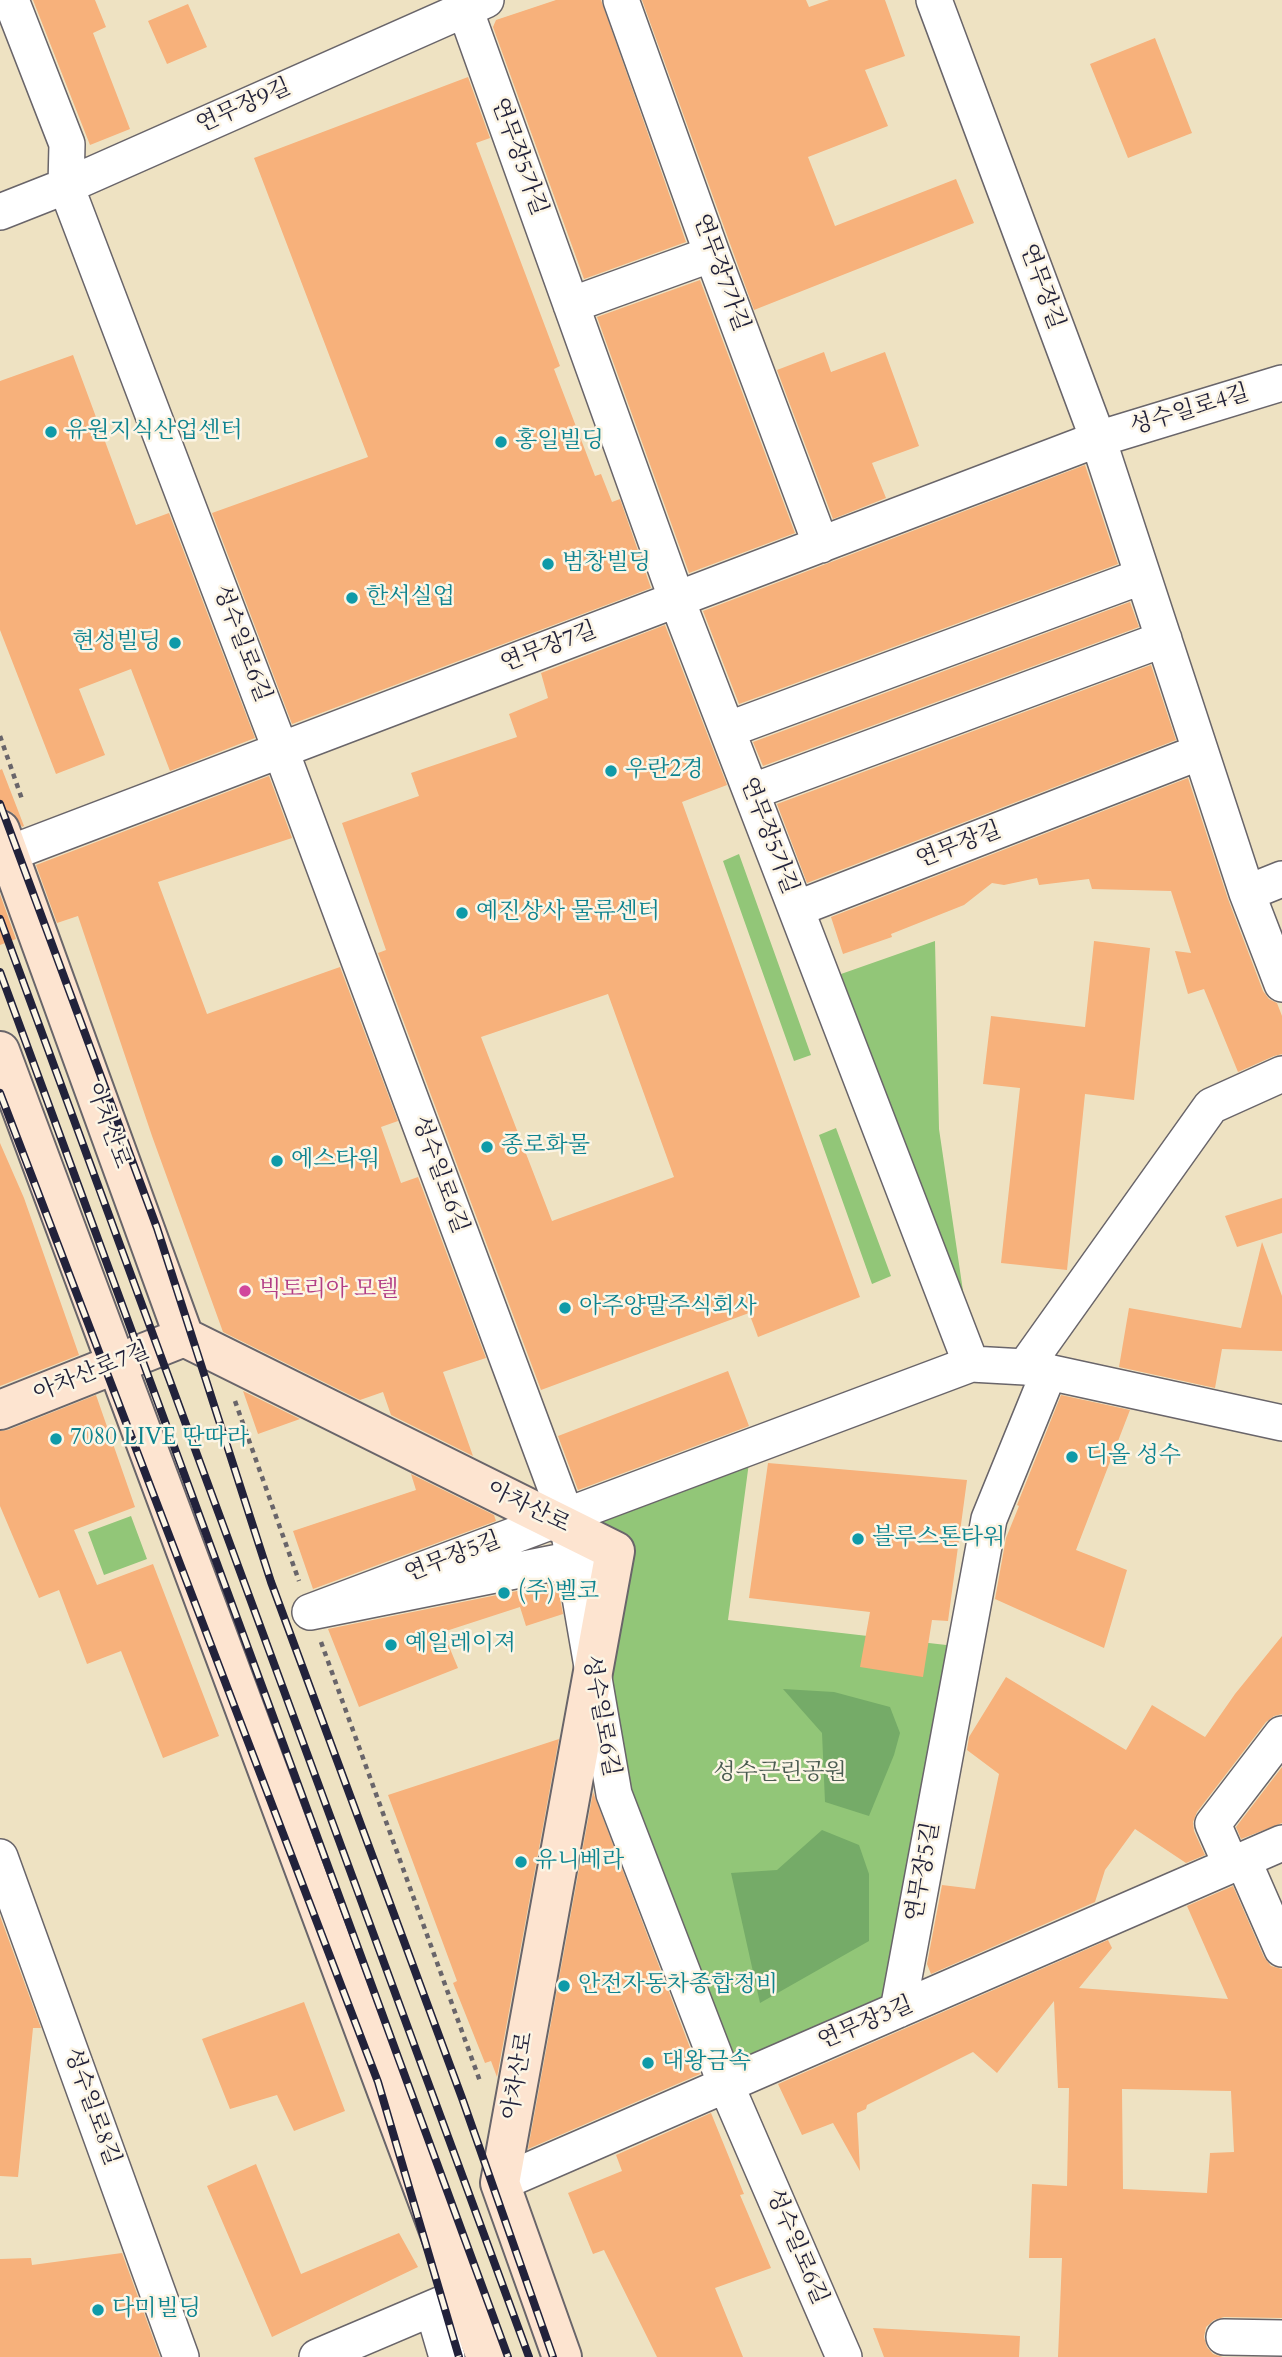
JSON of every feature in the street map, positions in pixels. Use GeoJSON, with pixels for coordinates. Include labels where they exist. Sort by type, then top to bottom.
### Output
{"type":"FeatureCollection","features":[{"type":"Feature","properties":{"kind":"main road","name":"아차산로"},"geometry":{"type":"LineString","coordinates":[[12,846],[184,1337],[615,1551],[500,2183],[562,2357]]}},
{"type":"Feature","properties":{"kind":"main road"},"geometry":{"type":"LineString","coordinates":[[0,1051],[116,1364],[448,2302],[486,2357]]}},
{"type":"Feature","properties":{"kind":"main road","name":"아차산로7길"},"geometry":{"type":"LineString","coordinates":[[0,1410],[184,1337]]}},
{"type":"Feature","properties":{"kind":"street","name":"성수일로6길"},"geometry":{"type":"LineString","coordinates":[[11,0],[67,144],[66,186],[281,751],[566,1516],[614,1794],[726,2085],[844,2357]]}},
{"type":"Feature","properties":{"kind":"street","name":"연무장7가길"},"geometry":{"type":"LineString","coordinates":[[621,0],[821,545]]}},
{"type":"Feature","properties":{"kind":"street","name":"연무장길"},"geometry":{"type":"LineString","coordinates":[[934,0],[1098,439],[1247,893],[1282,984]]}},
{"type":"Feature","properties":{"kind":"street","name":"연무장9길"},"geometry":{"type":"LineString","coordinates":[[0,212],[66,186],[476,5]]}},
{"type":"Feature","properties":{"kind":"street","name":"연무장5가길"},"geometry":{"type":"LineString","coordinates":[[476,5],[571,305],[677,600],[971,1364]]}},
{"type":"Feature","properties":{"kind":"street"},"geometry":{"type":"LineString","coordinates":[[571,305],[712,254]]}},
{"type":"Feature","properties":{"kind":"street","name":"성수일로4길"},"geometry":{"type":"LineString","coordinates":[[1098,439],[1282,383]]}},
{"type":"Feature","properties":{"kind":"street","name":"연무장7길"},"geometry":{"type":"LineString","coordinates":[[12,846],[281,751],[1098,439]]}},
{"type":"Feature","properties":{"kind":"street"},"geometry":{"type":"LineString","coordinates":[[727,730],[1143,576]]}},
{"type":"Feature","properties":{"kind":"street"},"geometry":{"type":"LineString","coordinates":[[751,792],[1164,639]]}},
{"type":"Feature","properties":{"kind":"street","name":"연무장길"},"geometry":{"type":"LineString","coordinates":[[796,909],[1200,752]]}},
{"type":"Feature","properties":{"kind":"street"},"geometry":{"type":"LineString","coordinates":[[1247,893],[1282,879]]}},
{"type":"Feature","properties":{"kind":"street"},"geometry":{"type":"LineString","coordinates":[[1037,1369],[1211,1106],[1282,1074]]}},
{"type":"Feature","properties":{"kind":"street","name":"연무장5길"},"geometry":{"type":"LineString","coordinates":[[310,1612],[971,1364],[1037,1369],[1282,1423]]}},
{"type":"Feature","properties":{"kind":"street","name":"연무장5길"},"geometry":{"type":"LineString","coordinates":[[898,2010],[989,1519],[1037,1369]]}},
{"type":"Feature","properties":{"kind":"street","name":"연무장5길"},"geometry":{"type":"LineString","coordinates":[[310,1612],[615,1551]]}},
{"type":"Feature","properties":{"kind":"street"},"geometry":{"type":"LineString","coordinates":[[1282,1734],[1213,1824],[1237,1863],[1282,1949]]}},
{"type":"Feature","properties":{"kind":"street","name":"연무장3길"},"geometry":{"type":"LineString","coordinates":[[500,2183],[1282,1843]]}},
{"type":"Feature","properties":{"kind":"street","name":"성수일로8길"},"geometry":{"type":"LineString","coordinates":[[0,1857],[181,2357]]}},
{"type":"Feature","properties":{"kind":"street"},"geometry":{"type":"LineString","coordinates":[[317,2357],[448,2302],[447,2357]]}},
{"type":"Feature","properties":{"kind":"street"},"geometry":{"type":"LineString","coordinates":[[1224,2337],[1282,2338]]}},
{"type":"Feature","properties":{"kind":"path"},"geometry":{"type":"LineString","coordinates":[[0,736],[12,846]]}},
{"type":"Feature","properties":{"kind":"path"},"geometry":{"type":"LineString","coordinates":[[232,1393],[481,2086]]}},
{"type":"Feature","properties":{"kind":"green space"},"geometry":{"type":"Polygon","coordinates":[[[739,854],[811,1055],[794,1061],[723,861],[739,854]]]}},
{"type":"Feature","properties":{"kind":"green space"},"geometry":{"type":"Polygon","coordinates":[[[935,941],[939,1129],[967,1318],[841,974],[935,941]]]}},
{"type":"Feature","properties":{"kind":"green space"},"geometry":{"type":"Polygon","coordinates":[[[836,1128],[891,1276],[872,1284],[819,1135],[836,1128]]]}},
{"type":"Feature","properties":{"kind":"green space","name":"성수근린공원"},"geometry":{"type":"Polygon","coordinates":[[[750,1455],[728,1620],[955,1646],[886,1997],[735,2065],[628,1790],[576,1524],[750,1455]]]}},
{"type":"Feature","properties":{"kind":"green space"},"geometry":{"type":"Polygon","coordinates":[[[131,1516],[147,1559],[104,1575],[88,1532],[131,1516]]]}},
{"type":"Feature","properties":{"kind":"green space"},"geometry":{"type":"Polygon","coordinates":[[[783,1689],[834,1692],[890,1707],[900,1733],[869,1816],[825,1802],[822,1733],[783,1689]]]}},
{"type":"Feature","properties":{"kind":"green space"},"geometry":{"type":"Polygon","coordinates":[[[822,1830],[859,1845],[869,1874],[869,1941],[760,2003],[731,1873],[777,1870],[822,1830]]]}},
{"type":"Feature","properties":{"kind":"building"},"geometry":{"type":"Polygon","coordinates":[[[33,0],[95,0],[106,27],[93,33],[130,129],[90,145],[33,0]]]}},
{"type":"Feature","properties":{"kind":"building"},"geometry":{"type":"Polygon","coordinates":[[[556,0],[601,0],[686,242],[584,279],[493,27],[496,20],[556,0]]]}},
{"type":"Feature","properties":{"kind":"building"},"geometry":{"type":"Polygon","coordinates":[[[642,0],[806,0],[809,7],[829,0],[885,0],[905,56],[865,70],[888,126],[808,157],[835,226],[956,179],[974,223],[754,310],[642,0]]]}},
{"type":"Feature","properties":{"kind":"building"},"geometry":{"type":"Polygon","coordinates":[[[188,4],[207,47],[167,64],[148,21],[188,4]]]}},
{"type":"Feature","properties":{"kind":"building"},"geometry":{"type":"Polygon","coordinates":[[[1155,38],[1192,133],[1128,158],[1090,64],[1155,38]]]}},
{"type":"Feature","properties":{"kind":"building"},"geometry":{"type":"Polygon","coordinates":[[[468,77],[490,138],[476,143],[560,366],[554,369],[595,476],[601,474],[612,502],[620,499],[651,588],[292,724],[212,513],[368,457],[254,158],[468,77]]]}},
{"type":"Feature","properties":{"kind":"building"},"geometry":{"type":"Polygon","coordinates":[[[700,280],[795,533],[689,573],[597,317],[700,280]]]}},
{"type":"Feature","properties":{"kind":"building"},"geometry":{"type":"Polygon","coordinates":[[[824,352],[831,372],[885,352],[919,446],[872,463],[886,498],[833,519],[777,370],[824,352]]]}},
{"type":"Feature","properties":{"kind":"building"},"geometry":{"type":"Polygon","coordinates":[[[73,355],[136,525],[169,513],[255,738],[170,771],[131,669],[79,689],[105,755],[56,774],[0,630],[0,381],[73,355]]]}},
{"type":"Feature","properties":{"kind":"building"},"geometry":{"type":"Polygon","coordinates":[[[1085,465],[1118,564],[739,704],[703,611],[1085,465]]]}},
{"type":"Feature","properties":{"kind":"building"},"geometry":{"type":"Polygon","coordinates":[[[1130,602],[1139,627],[763,766],[753,742],[1130,602]]]}},
{"type":"Feature","properties":{"kind":"building"},"geometry":{"type":"Polygon","coordinates":[[[665,625],[727,785],[682,802],[860,1297],[758,1337],[749,1313],[541,1390],[378,953],[386,950],[342,823],[419,796],[411,773],[517,737],[509,714],[548,698],[541,673],[665,625]],[[608,994],[481,1037],[552,1221],[674,1177],[608,994]]]}},
{"type":"Feature","properties":{"kind":"building"},"geometry":{"type":"Polygon","coordinates":[[[1151,665],[1176,740],[807,883],[777,804],[1151,665]]]}},
{"type":"Feature","properties":{"kind":"building"},"geometry":{"type":"Polygon","coordinates":[[[2,769],[24,826],[22,827],[13,813],[0,809],[2,769]]]}},
{"type":"Feature","properties":{"kind":"building"},"geometry":{"type":"Polygon","coordinates":[[[269,776],[292,838],[158,882],[207,1014],[340,967],[398,1121],[381,1127],[401,1183],[418,1177],[486,1358],[443,1372],[473,1456],[391,1415],[383,1392],[360,1400],[223,1332],[152,1136],[78,916],[57,923],[36,865],[269,776]]]}},
{"type":"Feature","properties":{"kind":"building"},"geometry":{"type":"Polygon","coordinates":[[[1188,778],[1228,899],[1263,991],[1269,999],[1277,1003],[1282,1016],[1282,1054],[1238,1072],[1204,989],[1188,994],[1175,951],[1191,953],[1171,891],[1092,889],[1089,879],[1039,885],[1037,878],[1004,885],[992,883],[964,905],[891,934],[892,937],[843,954],[831,917],[1188,778]]]}},
{"type":"Feature","properties":{"kind":"building"},"geometry":{"type":"Polygon","coordinates":[[[0,894],[16,939],[0,945],[0,894]]]}},
{"type":"Feature","properties":{"kind":"building"},"geometry":{"type":"Polygon","coordinates":[[[1094,941],[1150,948],[1134,1100],[1085,1094],[1067,1270],[1001,1263],[1020,1088],[983,1084],[991,1016],[1085,1027],[1094,941]]]}},
{"type":"Feature","properties":{"kind":"building"},"geometry":{"type":"Polygon","coordinates":[[[0,1143],[24,1198],[79,1355],[0,1386],[0,1143]]]}},
{"type":"Feature","properties":{"kind":"building"},"geometry":{"type":"Polygon","coordinates":[[[1282,1198],[1282,1233],[1237,1247],[1225,1216],[1282,1198]]]}},
{"type":"Feature","properties":{"kind":"building"},"geometry":{"type":"Polygon","coordinates":[[[1262,1242],[1282,1296],[1282,1351],[1222,1349],[1215,1388],[1119,1367],[1129,1308],[1241,1328],[1262,1242]]]}},
{"type":"Feature","properties":{"kind":"building"},"geometry":{"type":"Polygon","coordinates":[[[728,1371],[749,1426],[578,1490],[558,1436],[728,1371]]]}},
{"type":"Feature","properties":{"kind":"building"},"geometry":{"type":"Polygon","coordinates":[[[243,1391],[300,1419],[258,1434],[243,1391]]]}},
{"type":"Feature","properties":{"kind":"building"},"geometry":{"type":"Polygon","coordinates":[[[96,1395],[135,1507],[74,1530],[97,1585],[153,1564],[219,1736],[163,1758],[121,1651],[87,1664],[59,1590],[39,1598],[0,1506],[0,1431],[96,1395]]]}},
{"type":"Feature","properties":{"kind":"building"},"geometry":{"type":"Polygon","coordinates":[[[1061,1395],[1130,1410],[1076,1550],[1127,1570],[1104,1648],[995,1599],[1006,1538],[1061,1395]]]}},
{"type":"Feature","properties":{"kind":"building","name":"블루스톤타워"},"geometry":{"type":"Polygon","coordinates":[[[768,1463],[967,1480],[948,1621],[932,1620],[923,1677],[860,1667],[870,1612],[749,1598],[768,1463]]]}},
{"type":"Feature","properties":{"kind":"building"},"geometry":{"type":"Polygon","coordinates":[[[411,1474],[494,1515],[496,1521],[313,1589],[293,1531],[416,1490],[411,1474]]]}},
{"type":"Feature","properties":{"kind":"building","name":"예일레이져"},"geometry":{"type":"Polygon","coordinates":[[[557,1583],[563,1614],[526,1626],[520,1607],[443,1632],[458,1668],[359,1707],[328,1629],[557,1583]]]}},
{"type":"Feature","properties":{"kind":"building"},"geometry":{"type":"Polygon","coordinates":[[[1282,1636],[1282,1714],[1266,1722],[1197,1812],[1193,1822],[1194,1831],[1205,1855],[1186,1863],[1135,1829],[1105,1870],[1095,1902],[931,1974],[927,1964],[942,1885],[975,1889],[999,1774],[967,1750],[969,1737],[1006,1677],[1126,1750],[1152,1705],[1205,1737],[1235,1694],[1282,1636]]]}},
{"type":"Feature","properties":{"kind":"building","name":"유니베라"},"geometry":{"type":"Polygon","coordinates":[[[559,1739],[497,2077],[491,2061],[485,2063],[453,1983],[457,1981],[388,1795],[559,1739]]]}},
{"type":"Feature","properties":{"kind":"building"},"geometry":{"type":"Polygon","coordinates":[[[1282,1767],[1282,1823],[1241,1839],[1236,1827],[1282,1767]]]}},
{"type":"Feature","properties":{"kind":"building"},"geometry":{"type":"Polygon","coordinates":[[[593,1792],[700,2074],[528,2149],[593,1792]]]}},
{"type":"Feature","properties":{"kind":"building"},"geometry":{"type":"Polygon","coordinates":[[[1233,1886],[1264,1957],[1271,1966],[1282,1969],[1282,2318],[1224,2317],[1214,2320],[1206,2327],[1204,2337],[1213,2354],[1223,2357],[1058,2357],[1062,2258],[1029,2258],[1032,2184],[1067,2186],[1069,2088],[1058,2088],[1054,2001],[997,2073],[973,2052],[867,2105],[866,2109],[857,2113],[860,2171],[833,2123],[802,2135],[778,2084],[1108,1940],[1112,1948],[1079,1988],[1228,1999],[1187,1906],[1233,1886]],[[1122,2089],[1123,2189],[1207,2193],[1210,2153],[1234,2152],[1231,2091],[1122,2089]]]}},
{"type":"Feature","properties":{"kind":"building"},"geometry":{"type":"Polygon","coordinates":[[[0,1916],[41,2028],[33,2028],[18,2177],[0,2176],[0,1916]]]}},
{"type":"Feature","properties":{"kind":"building"},"geometry":{"type":"Polygon","coordinates":[[[304,2002],[345,2111],[294,2131],[277,2095],[230,2109],[202,2039],[304,2002]]]}},
{"type":"Feature","properties":{"kind":"building"},"geometry":{"type":"Polygon","coordinates":[[[711,2113],[744,2194],[740,2195],[771,2268],[715,2288],[743,2357],[657,2357],[604,2250],[593,2254],[568,2193],[622,2171],[616,2155],[711,2113]]]}},
{"type":"Feature","properties":{"kind":"building"},"geometry":{"type":"Polygon","coordinates":[[[256,2164],[301,2274],[399,2233],[418,2267],[272,2337],[207,2186],[256,2164]]]}},
{"type":"Feature","properties":{"kind":"building","name":"다미빌딩"},"geometry":{"type":"Polygon","coordinates":[[[122,2253],[160,2357],[0,2357],[0,2259],[31,2258],[32,2265],[122,2253]]]}},
{"type":"Feature","properties":{"kind":"building"},"geometry":{"type":"Polygon","coordinates":[[[873,2328],[1020,2336],[1019,2357],[884,2357],[873,2328]]]}},
{"type":"Feature","properties":{"kind":"railway"},"geometry":{"type":"LineString","coordinates":[[0,804],[157,1228],[271,1582],[462,2098],[553,2357]]}},
{"type":"Feature","properties":{"kind":"railway"},"geometry":{"type":"LineString","coordinates":[[0,919],[529,2357]]}},
{"type":"Feature","properties":{"kind":"railway"},"geometry":{"type":"LineString","coordinates":[[0,972],[508,2357]]}},
{"type":"Feature","properties":{"kind":"railway"},"geometry":{"type":"LineString","coordinates":[[0,1093],[378,2082],[459,2357]]}},
{"type":"Feature","properties":{"kind":"place","name":"유원지식산업센터"},"geometry":{"type":"Point","coordinates":[51,432]}},
{"type":"Feature","properties":{"kind":"place","name":"홍일빌딩"},"geometry":{"type":"Point","coordinates":[501,442]}},
{"type":"Feature","properties":{"kind":"place","name":"범창빌딩"},"geometry":{"type":"Point","coordinates":[548,564]}},
{"type":"Feature","properties":{"kind":"place","name":"한서실업"},"geometry":{"type":"Point","coordinates":[352,598]}},
{"type":"Feature","properties":{"kind":"place","name":"현성빌딩"},"geometry":{"type":"Point","coordinates":[175,643]}},
{"type":"Feature","properties":{"kind":"place","name":"우란2경"},"geometry":{"type":"Point","coordinates":[611,771]}},
{"type":"Feature","properties":{"kind":"place","name":"예진상사 물류센터"},"geometry":{"type":"Point","coordinates":[462,913]}},
{"type":"Feature","properties":{"kind":"place","name":"종로화물"},"geometry":{"type":"Point","coordinates":[487,1147]}},
{"type":"Feature","properties":{"kind":"place","name":"에스타워"},"geometry":{"type":"Point","coordinates":[277,1161]}},
{"type":"Feature","properties":{"kind":"place","name":"빅토리아 모텔"},"geometry":{"type":"Point","coordinates":[245,1291]}},
{"type":"Feature","properties":{"kind":"place","name":"아주양말주식회사"},"geometry":{"type":"Point","coordinates":[565,1308]}},
{"type":"Feature","properties":{"kind":"place","name":"7080 LIVE 딴따라"},"geometry":{"type":"Point","coordinates":[56,1439]}},
{"type":"Feature","properties":{"kind":"place","name":"디올 성수"},"geometry":{"type":"Point","coordinates":[1072,1457]}},
{"type":"Feature","properties":{"kind":"place","name":"블루스톤타워"},"geometry":{"type":"Point","coordinates":[858,1539]}},
{"type":"Feature","properties":{"kind":"place","name":"(주)벨코"},"geometry":{"type":"Point","coordinates":[504,1593]}},
{"type":"Feature","properties":{"kind":"place","name":"예일레이져"},"geometry":{"type":"Point","coordinates":[391,1645]}},
{"type":"Feature","properties":{"kind":"place","name":"유니베라"},"geometry":{"type":"Point","coordinates":[521,1862]}},
{"type":"Feature","properties":{"kind":"place","name":"안전자동차종합정비"},"geometry":{"type":"Point","coordinates":[564,1986]}},
{"type":"Feature","properties":{"kind":"place","name":"대왕금속"},"geometry":{"type":"Point","coordinates":[648,2063]}},
{"type":"Feature","properties":{"kind":"place","name":"다미빌딩"},"geometry":{"type":"Point","coordinates":[98,2310]}}]}
